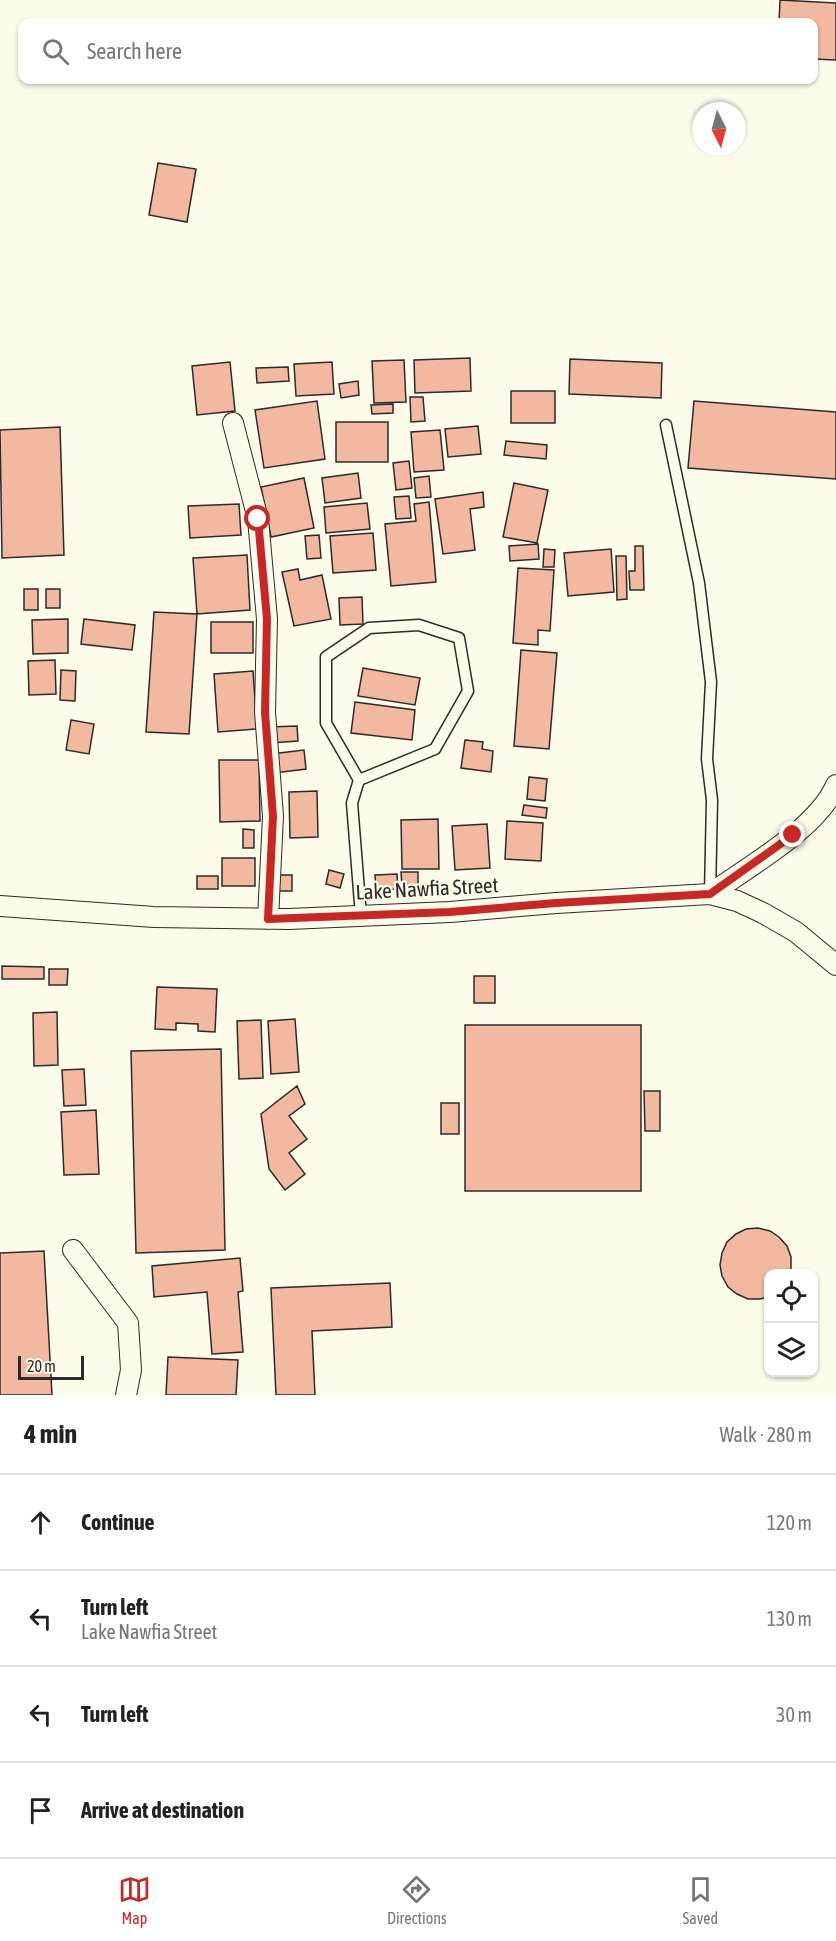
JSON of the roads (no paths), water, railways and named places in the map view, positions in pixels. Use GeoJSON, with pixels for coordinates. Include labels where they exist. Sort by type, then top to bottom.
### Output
{"type":"FeatureCollection","features":[{"type":"Feature","properties":{"kind":"street"},"geometry":{"type":"LineString","coordinates":[[233,423],[258,519],[267,619],[265,712],[273,816],[268,919]]}},
{"type":"Feature","properties":{"kind":"street"},"geometry":{"type":"LineString","coordinates":[[710,894],[800,829],[832,795],[836,785]]}},
{"type":"Feature","properties":{"kind":"street","name":"Lake Nawfia Street"},"geometry":{"type":"LineString","coordinates":[[0,906],[154,917],[268,919],[450,912],[710,894],[737,901],[763,913],[796,932],[836,965]]}},
{"type":"Feature","properties":{"kind":"street"},"geometry":{"type":"LineString","coordinates":[[73,1250],[128,1323],[131,1370],[126,1395]]}},
{"type":"Feature","properties":{"kind":"lane"},"geometry":{"type":"LineString","coordinates":[[666,425],[699,583],[711,682],[707,759],[712,800],[710,894]]}},
{"type":"Feature","properties":{"kind":"lane"},"geometry":{"type":"LineString","coordinates":[[359,780],[435,749],[468,691],[459,638],[419,625],[369,628],[326,657],[326,723],[359,780],[352,803],[361,916]]}}]}
